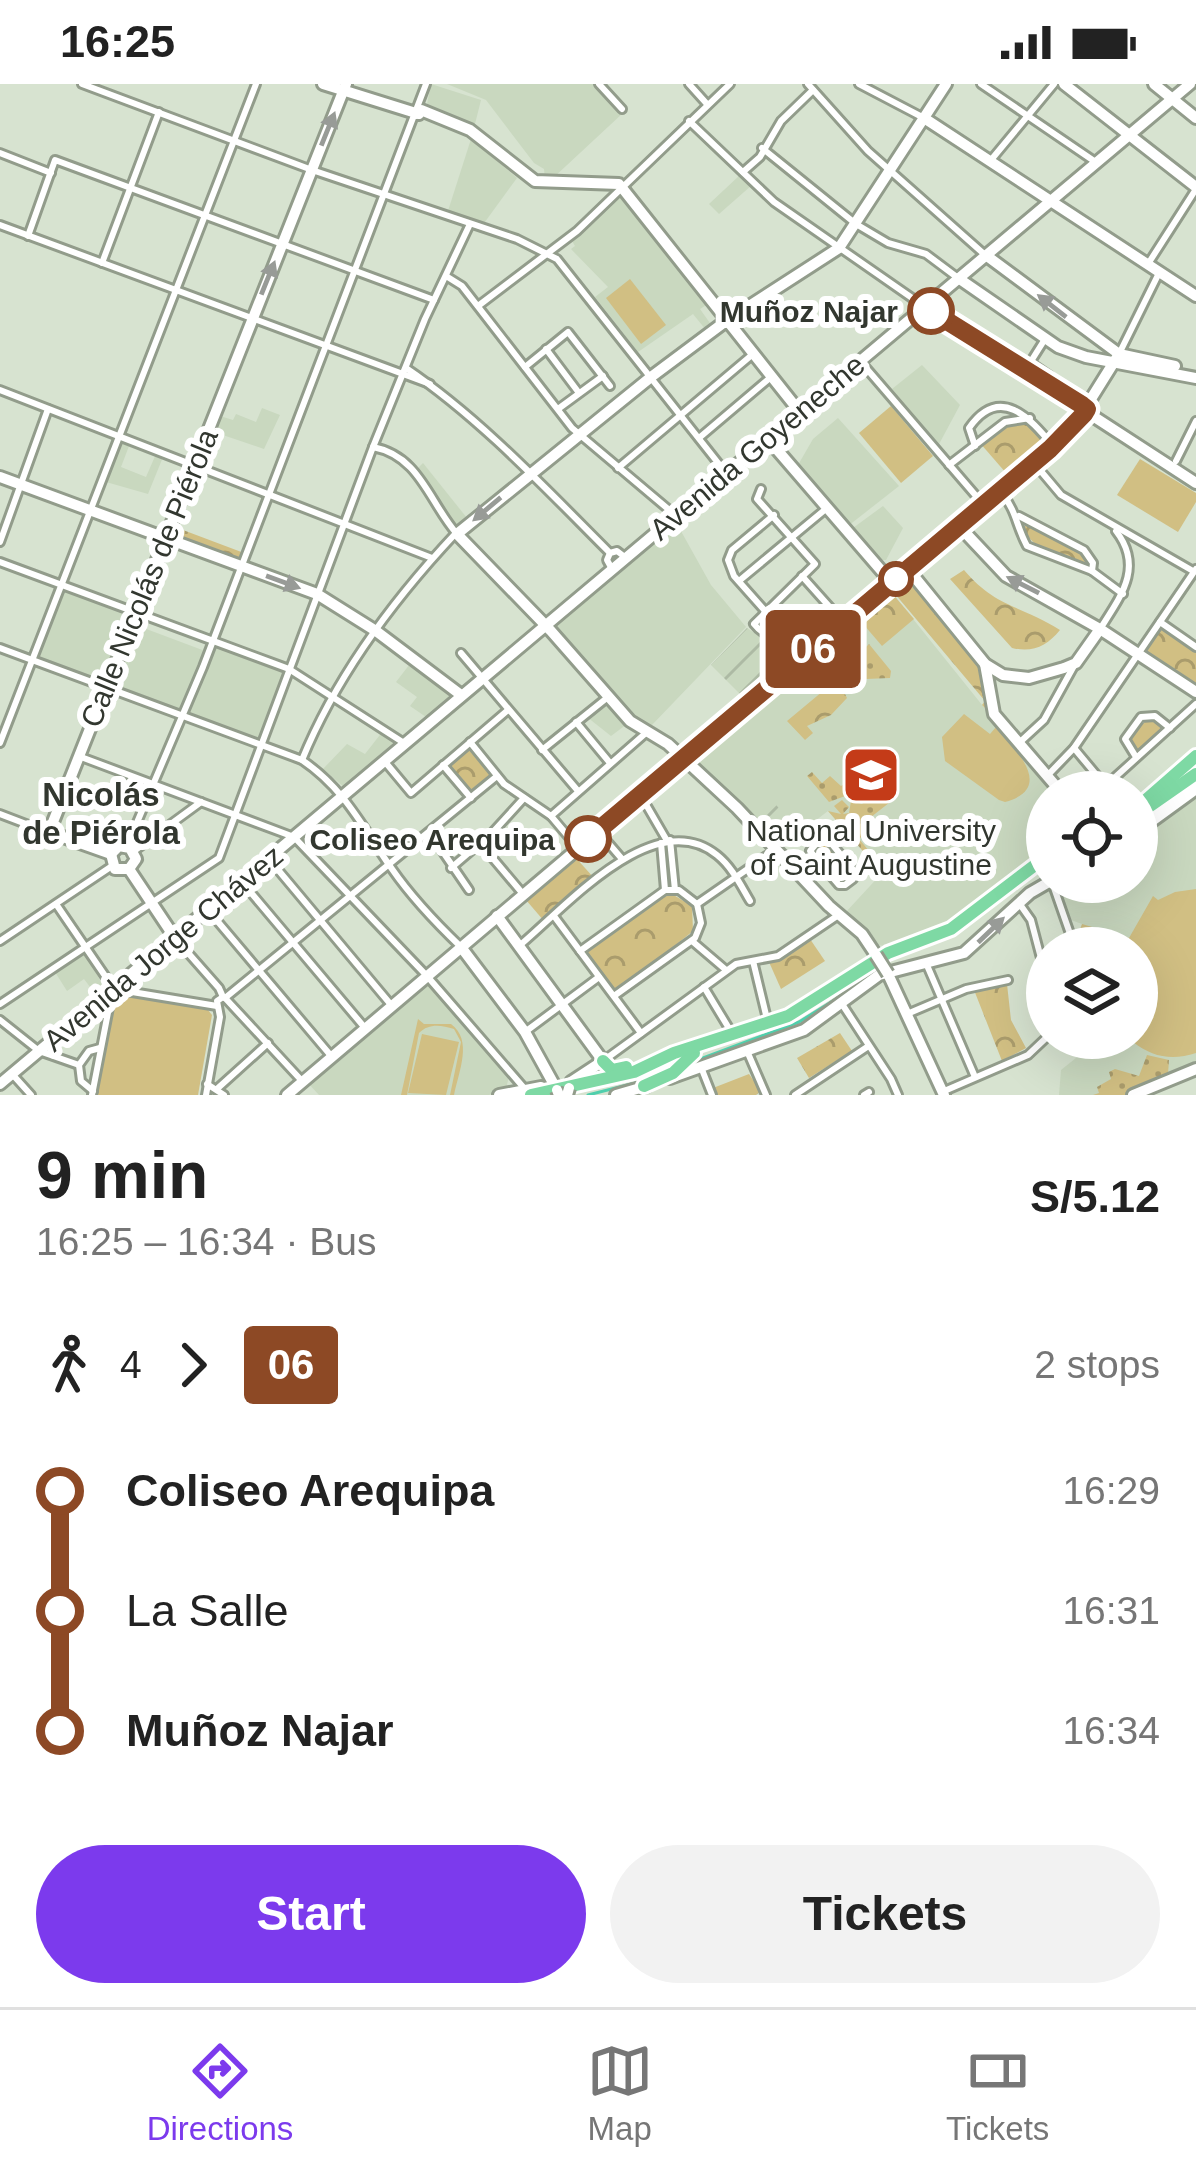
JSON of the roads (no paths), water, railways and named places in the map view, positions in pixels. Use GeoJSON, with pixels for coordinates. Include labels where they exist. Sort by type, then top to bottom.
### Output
{"type":"FeatureCollection","features":[{"type":"Feature","properties":{"kind":"main road"},"geometry":{"type":"LineString","coordinates":[[1158,791],[1196,757]]}},
{"type":"Feature","properties":{"kind":"main road"},"geometry":{"type":"LineString","coordinates":[[1158,796],[1196,771]]}},
{"type":"Feature","properties":{"kind":"main road"},"geometry":{"type":"LineString","coordinates":[[1160,802],[1196,771]]}},
{"type":"Feature","properties":{"kind":"main road"},"geometry":{"type":"LineString","coordinates":[[563,1090],[638,1077],[752,1025],[788,1016],[881,956],[958,924],[1026,875]]}},
{"type":"Feature","properties":{"kind":"main road"},"geometry":{"type":"LineString","coordinates":[[603,1061],[615,1070],[800,1016],[890,958],[954,934],[1026,877]]}},
{"type":"Feature","properties":{"kind":"main road"},"geometry":{"type":"LineString","coordinates":[[874,955],[958,924]]}},
{"type":"Feature","properties":{"kind":"main road"},"geometry":{"type":"LineString","coordinates":[[528,1092],[624,1076],[674,1052]]}},
{"type":"Feature","properties":{"kind":"main road"},"geometry":{"type":"LineString","coordinates":[[644,1086],[673,1073],[694,1053]]}},
{"type":"Feature","properties":{"kind":"street"},"geometry":{"type":"LineString","coordinates":[[82,84],[470,224],[562,262],[726,473]]}},
{"type":"Feature","properties":{"kind":"street"},"geometry":{"type":"LineString","coordinates":[[0,743],[256,84]]}},
{"type":"Feature","properties":{"kind":"street"},"geometry":{"type":"LineString","coordinates":[[323,84],[469,131],[527,182],[622,188],[800,411]]}},
{"type":"Feature","properties":{"kind":"street"},"geometry":{"type":"LineString","coordinates":[[0,814],[111,860],[122,871],[135,863],[130,849],[154,784],[270,496],[426,84]]}},
{"type":"Feature","properties":{"kind":"street"},"geometry":{"type":"LineString","coordinates":[[599,84],[622,110]]}},
{"type":"Feature","properties":{"kind":"street"},"geometry":{"type":"LineString","coordinates":[[689,84],[707,104]]}},
{"type":"Feature","properties":{"kind":"street"},"geometry":{"type":"LineString","coordinates":[[478,306],[622,188],[730,84]]}},
{"type":"Feature","properties":{"kind":"street"},"geometry":{"type":"LineString","coordinates":[[859,84],[924,118],[1196,296]]}},
{"type":"Feature","properties":{"kind":"street"},"geometry":{"type":"LineString","coordinates":[[302,760],[316,727],[376,631],[433,558],[651,377],[726,321],[839,248],[946,84]]}},
{"type":"Feature","properties":{"kind":"street"},"geometry":{"type":"LineString","coordinates":[[981,84],[1098,163]]}},
{"type":"Feature","properties":{"kind":"street"},"geometry":{"type":"LineString","coordinates":[[988,162],[1054,84]]}},
{"type":"Feature","properties":{"kind":"street"},"geometry":{"type":"LineString","coordinates":[[1064,84],[1196,188],[1146,267]]}},
{"type":"Feature","properties":{"kind":"street"},"geometry":{"type":"LineString","coordinates":[[1159,84],[1196,114]]}},
{"type":"Feature","properties":{"kind":"street","name":"Avenida Goyeneche"},"geometry":{"type":"LineString","coordinates":[[545,626],[1190,84]]}},
{"type":"Feature","properties":{"kind":"street"},"geometry":{"type":"LineString","coordinates":[[743,172],[760,157],[781,121],[811,87],[868,151],[987,256],[1116,358]]}},
{"type":"Feature","properties":{"kind":"street","name":"Calle Nicolás de Piérola"},"geometry":{"type":"LineString","coordinates":[[49,832],[345,88]]}},
{"type":"Feature","properties":{"kind":"street"},"geometry":{"type":"LineString","coordinates":[[102,263],[159,112]]}},
{"type":"Feature","properties":{"kind":"street"},"geometry":{"type":"LineString","coordinates":[[689,121],[774,202],[839,248],[1196,479]]}},
{"type":"Feature","properties":{"kind":"street"},"geometry":{"type":"LineString","coordinates":[[762,148],[856,224],[888,243],[926,254],[1045,339],[1086,357],[1196,374]]}},
{"type":"Feature","properties":{"kind":"street"},"geometry":{"type":"LineString","coordinates":[[0,152],[51,172]]}},
{"type":"Feature","properties":{"kind":"street"},"geometry":{"type":"LineString","coordinates":[[28,236],[55,160],[434,300]]}},
{"type":"Feature","properties":{"kind":"street"},"geometry":{"type":"LineString","coordinates":[[0,1004],[219,857],[374,447],[470,224]]}},
{"type":"Feature","properties":{"kind":"street"},"geometry":{"type":"LineString","coordinates":[[0,225],[430,384],[610,553]]}},
{"type":"Feature","properties":{"kind":"street"},"geometry":{"type":"LineString","coordinates":[[287,1095],[1053,446],[1088,406],[1158,274]]}},
{"type":"Feature","properties":{"kind":"street"},"geometry":{"type":"LineString","coordinates":[[446,276],[463,286],[579,434],[676,517]]}},
{"type":"Feature","properties":{"kind":"street"},"geometry":{"type":"LineString","coordinates":[[525,367],[568,332],[610,386]]}},
{"type":"Feature","properties":{"kind":"street"},"geometry":{"type":"LineString","coordinates":[[1027,368],[1045,339]]}},
{"type":"Feature","properties":{"kind":"street"},"geometry":{"type":"LineString","coordinates":[[546,349],[579,393]]}},
{"type":"Feature","properties":{"kind":"street"},"geometry":{"type":"LineString","coordinates":[[618,468],[753,354]]}},
{"type":"Feature","properties":{"kind":"street"},"geometry":{"type":"LineString","coordinates":[[860,361],[984,505]]}},
{"type":"Feature","properties":{"kind":"street"},"geometry":{"type":"LineString","coordinates":[[1027,368],[1088,406]]}},
{"type":"Feature","properties":{"kind":"street"},"geometry":{"type":"LineString","coordinates":[[558,409],[602,376]]}},
{"type":"Feature","properties":{"kind":"street"},"geometry":{"type":"LineString","coordinates":[[699,437],[771,376]]}},
{"type":"Feature","properties":{"kind":"street"},"geometry":{"type":"LineString","coordinates":[[0,390],[433,558]]}},
{"type":"Feature","properties":{"kind":"street"},"geometry":{"type":"LineString","coordinates":[[0,542],[48,409]]}},
{"type":"Feature","properties":{"kind":"street"},"geometry":{"type":"LineString","coordinates":[[975,446],[969,428],[984,412],[1012,409],[1030,418],[1053,446]]}},
{"type":"Feature","properties":{"kind":"street"},"geometry":{"type":"LineString","coordinates":[[949,465],[1005,422],[1030,418]]}},
{"type":"Feature","properties":{"kind":"street"},"geometry":{"type":"LineString","coordinates":[[1176,461],[1196,421]]}},
{"type":"Feature","properties":{"kind":"street"},"geometry":{"type":"LineString","coordinates":[[1136,438],[1196,479]]}},
{"type":"Feature","properties":{"kind":"street"},"geometry":{"type":"LineString","coordinates":[[765,440],[890,584]]}},
{"type":"Feature","properties":{"kind":"street"},"geometry":{"type":"LineString","coordinates":[[374,447],[396,453],[410,464],[458,533],[630,721],[668,744],[855,928],[907,1014],[943,1093],[1026,1056]]}},
{"type":"Feature","properties":{"kind":"street"},"geometry":{"type":"LineString","coordinates":[[1034,462],[1061,495],[1195,570],[1074,748],[1053,771]]}},
{"type":"Feature","properties":{"kind":"street"},"geometry":{"type":"LineString","coordinates":[[0,477],[317,594],[461,695]]}},
{"type":"Feature","properties":{"kind":"street"},"geometry":{"type":"LineString","coordinates":[[1000,491],[1019,516],[1084,550],[1093,563],[1092,571]]}},
{"type":"Feature","properties":{"kind":"street"},"geometry":{"type":"LineString","coordinates":[[763,502],[815,561],[754,624],[762,633],[792,645],[803,657]]}},
{"type":"Feature","properties":{"kind":"street"},"geometry":{"type":"LineString","coordinates":[[740,581],[825,510]]}},
{"type":"Feature","properties":{"kind":"street"},"geometry":{"type":"LineString","coordinates":[[766,612],[729,569],[728,555],[774,515]]}},
{"type":"Feature","properties":{"kind":"street"},"geometry":{"type":"LineString","coordinates":[[1019,516],[1028,546],[1092,571],[1123,594]]}},
{"type":"Feature","properties":{"kind":"street"},"geometry":{"type":"LineString","coordinates":[[1018,743],[1044,720],[1123,594],[1130,574],[1129,552],[1110,525]]}},
{"type":"Feature","properties":{"kind":"street"},"geometry":{"type":"LineString","coordinates":[[959,526],[1006,576],[1100,629],[1196,692]]}},
{"type":"Feature","properties":{"kind":"street"},"geometry":{"type":"LineString","coordinates":[[1129,552],[1143,543]]}},
{"type":"Feature","properties":{"kind":"street"},"geometry":{"type":"LineString","coordinates":[[610,553],[617,551],[626,557]]}},
{"type":"Feature","properties":{"kind":"street"},"geometry":{"type":"LineString","coordinates":[[610,553],[611,569]]}},
{"type":"Feature","properties":{"kind":"street"},"geometry":{"type":"LineString","coordinates":[[0,562],[289,669],[404,743]]}},
{"type":"Feature","properties":{"kind":"street"},"geometry":{"type":"LineString","coordinates":[[908,569],[985,664],[1003,675],[1041,676],[1076,663]]}},
{"type":"Feature","properties":{"kind":"street"},"geometry":{"type":"LineString","coordinates":[[802,576],[844,623]]}},
{"type":"Feature","properties":{"kind":"street"},"geometry":{"type":"LineString","coordinates":[[1160,622],[1196,647]]}},
{"type":"Feature","properties":{"kind":"street","name":"Avenida Jorge Chávez"},"geometry":{"type":"LineString","coordinates":[[0,1084],[545,626]]}},
{"type":"Feature","properties":{"kind":"street"},"geometry":{"type":"LineString","coordinates":[[0,648],[302,760],[324,775],[344,796],[424,912],[461,947],[563,1090]]}},
{"type":"Feature","properties":{"kind":"street"},"geometry":{"type":"LineString","coordinates":[[461,653],[578,791]]}},
{"type":"Feature","properties":{"kind":"street"},"geometry":{"type":"LineString","coordinates":[[985,664],[994,714],[1043,771]]}},
{"type":"Feature","properties":{"kind":"street"},"geometry":{"type":"LineString","coordinates":[[542,750],[608,697]]}},
{"type":"Feature","properties":{"kind":"street"},"geometry":{"type":"LineString","coordinates":[[1074,748],[1105,780],[1118,776],[1196,704]]}},
{"type":"Feature","properties":{"kind":"street"},"geometry":{"type":"LineString","coordinates":[[384,760],[411,793],[508,710]]}},
{"type":"Feature","properties":{"kind":"street"},"geometry":{"type":"LineString","coordinates":[[1136,757],[1125,739],[1141,717],[1155,716],[1170,728]]}},
{"type":"Feature","properties":{"kind":"street"},"geometry":{"type":"LineString","coordinates":[[576,722],[610,764]]}},
{"type":"Feature","properties":{"kind":"street"},"geometry":{"type":"LineString","coordinates":[[550,816],[647,732]]}},
{"type":"Feature","properties":{"kind":"street"},"geometry":{"type":"LineString","coordinates":[[470,742],[497,776],[550,816],[578,848]]}},
{"type":"Feature","properties":{"kind":"street"},"geometry":{"type":"LineString","coordinates":[[77,755],[294,837],[428,976],[528,1092]]}},
{"type":"Feature","properties":{"kind":"street"},"geometry":{"type":"LineString","coordinates":[[443,765],[471,798]]}},
{"type":"Feature","properties":{"kind":"street"},"geometry":{"type":"LineString","coordinates":[[226,999],[497,776]]}},
{"type":"Feature","properties":{"kind":"street"},"geometry":{"type":"LineString","coordinates":[[1158,816],[1196,790]]}},
{"type":"Feature","properties":{"kind":"street"},"geometry":{"type":"LineString","coordinates":[[641,796],[666,841],[670,890]]}},
{"type":"Feature","properties":{"kind":"street"},"geometry":{"type":"LineString","coordinates":[[451,868],[524,798]]}},
{"type":"Feature","properties":{"kind":"street"},"geometry":{"type":"LineString","coordinates":[[0,941],[56,904],[111,860],[119,846],[130,849],[200,802]]}},
{"type":"Feature","properties":{"kind":"street"},"geometry":{"type":"LineString","coordinates":[[598,831],[622,859]]}},
{"type":"Feature","properties":{"kind":"street"},"geometry":{"type":"LineString","coordinates":[[430,832],[469,890]]}},
{"type":"Feature","properties":{"kind":"street"},"geometry":{"type":"LineString","coordinates":[[824,837],[854,877],[839,885],[822,866],[809,848],[824,837]]}},
{"type":"Feature","properties":{"kind":"street"},"geometry":{"type":"LineString","coordinates":[[519,946],[622,859],[666,841],[691,842],[710,850],[736,877],[750,901]]}},
{"type":"Feature","properties":{"kind":"street"},"geometry":{"type":"LineString","coordinates":[[480,843],[523,894]]}},
{"type":"Feature","properties":{"kind":"street"},"geometry":{"type":"LineString","coordinates":[[698,904],[778,848]]}},
{"type":"Feature","properties":{"kind":"street"},"geometry":{"type":"LineString","coordinates":[[269,860],[392,1006]]}},
{"type":"Feature","properties":{"kind":"street"},"geometry":{"type":"LineString","coordinates":[[806,880],[822,866]]}},
{"type":"Feature","properties":{"kind":"street"},"geometry":{"type":"LineString","coordinates":[[129,869],[175,938],[314,1095]]}},
{"type":"Feature","properties":{"kind":"street"},"geometry":{"type":"LineString","coordinates":[[242,882],[365,1028]]}},
{"type":"Feature","properties":{"kind":"street"},"geometry":{"type":"LineString","coordinates":[[670,890],[698,904]]}},
{"type":"Feature","properties":{"kind":"street"},"geometry":{"type":"LineString","coordinates":[[580,951],[670,890]]}},
{"type":"Feature","properties":{"kind":"street"},"geometry":{"type":"LineString","coordinates":[[616,1095],[804,1030],[879,975],[970,950],[1026,898]]}},
{"type":"Feature","properties":{"kind":"street"},"geometry":{"type":"LineString","coordinates":[[1018,903],[1032,927]]}},
{"type":"Feature","properties":{"kind":"street"},"geometry":{"type":"LineString","coordinates":[[56,904],[114,989],[227,1009],[226,999]]}},
{"type":"Feature","properties":{"kind":"street"},"geometry":{"type":"LineString","coordinates":[[614,996],[692,941],[701,923],[698,904]]}},
{"type":"Feature","properties":{"kind":"street"},"geometry":{"type":"LineString","coordinates":[[208,910],[332,1057]]}},
{"type":"Feature","properties":{"kind":"street"},"geometry":{"type":"LineString","coordinates":[[499,1095],[563,1090],[726,970],[785,952],[840,914]]}},
{"type":"Feature","properties":{"kind":"street"},"geometry":{"type":"LineString","coordinates":[[497,916],[603,1061]]}},
{"type":"Feature","properties":{"kind":"street"},"geometry":{"type":"LineString","coordinates":[[554,916],[641,1034]]}},
{"type":"Feature","properties":{"kind":"street"},"geometry":{"type":"LineString","coordinates":[[692,941],[726,970]]}},
{"type":"Feature","properties":{"kind":"street"},"geometry":{"type":"LineString","coordinates":[[752,1025],[801,1004],[874,955]]}},
{"type":"Feature","properties":{"kind":"street"},"geometry":{"type":"LineString","coordinates":[[753,961],[767,1019]]}},
{"type":"Feature","properties":{"kind":"street"},"geometry":{"type":"LineString","coordinates":[[926,964],[975,1077]]}},
{"type":"Feature","properties":{"kind":"street"},"geometry":{"type":"LineString","coordinates":[[907,1014],[896,977],[926,964]]}},
{"type":"Feature","properties":{"kind":"street"},"geometry":{"type":"LineString","coordinates":[[525,1032],[599,977]]}},
{"type":"Feature","properties":{"kind":"street"},"geometry":{"type":"LineString","coordinates":[[887,978],[902,1000]]}},
{"type":"Feature","properties":{"kind":"street"},"geometry":{"type":"LineString","coordinates":[[844,1001],[887,978]]}},
{"type":"Feature","properties":{"kind":"street"},"geometry":{"type":"LineString","coordinates":[[907,1014],[1009,980]]}},
{"type":"Feature","properties":{"kind":"street"},"geometry":{"type":"LineString","coordinates":[[704,987],[733,1035]]}},
{"type":"Feature","properties":{"kind":"street"},"geometry":{"type":"LineString","coordinates":[[93,1093],[107,1005],[114,989]]}},
{"type":"Feature","properties":{"kind":"street"},"geometry":{"type":"LineString","coordinates":[[844,1001],[898,1095]]}},
{"type":"Feature","properties":{"kind":"street"},"geometry":{"type":"LineString","coordinates":[[206,1095],[219,1008]]}},
{"type":"Feature","properties":{"kind":"street"},"geometry":{"type":"LineString","coordinates":[[0,1020],[39,1052],[79,1065]]}},
{"type":"Feature","properties":{"kind":"street"},"geometry":{"type":"LineString","coordinates":[[207,1084],[221,1092],[268,1043]]}},
{"type":"Feature","properties":{"kind":"street"},"geometry":{"type":"LineString","coordinates":[[795,1095],[868,1046]]}},
{"type":"Feature","properties":{"kind":"street"},"geometry":{"type":"LineString","coordinates":[[93,1093],[81,1081],[79,1065],[89,1052],[100,1048]]}},
{"type":"Feature","properties":{"kind":"street"},"geometry":{"type":"LineString","coordinates":[[747,1051],[766,1095]]}},
{"type":"Feature","properties":{"kind":"street"},"geometry":{"type":"LineString","coordinates":[[701,1067],[712,1095]]}},
{"type":"Feature","properties":{"kind":"street"},"geometry":{"type":"LineString","coordinates":[[1133,1095],[1196,1069]]}},
{"type":"Feature","properties":{"kind":"street"},"geometry":{"type":"LineString","coordinates":[[12,1074],[31,1095]]}},
{"type":"Feature","properties":{"kind":"waterway"},"geometry":{"type":"LineString","coordinates":[[1158,810],[1185,789]]}},
{"type":"Feature","properties":{"kind":"waterway"},"geometry":{"type":"LineString","coordinates":[[887,967],[925,958]]}},
{"type":"Feature","properties":{"kind":"waterway"},"geometry":{"type":"LineString","coordinates":[[861,981],[878,970]]}},
{"type":"Feature","properties":{"kind":"waterway"},"geometry":{"type":"LineString","coordinates":[[695,1061],[799,1022],[844,994]]}},
{"type":"Feature","properties":{"kind":"waterway"},"geometry":{"type":"LineString","coordinates":[[588,1095],[643,1081]]}},
{"type":"Feature","properties":{"kind":"place","name":"Muñoz Najar"},"geometry":{"type":"Point","coordinates":[931,311]}},
{"type":"Feature","properties":{"kind":"place","name":"National University of Saint Augustine"},"geometry":{"type":"Point","coordinates":[871,775]}},
{"type":"Feature","properties":{"kind":"place","name":"Coliseo Arequipa"},"geometry":{"type":"Point","coordinates":[588,839]}},
{"type":"Feature","properties":{"kind":"district","name":"Nicolás de Piérola"},"geometry":{"type":"Point","coordinates":[101,813]}}]}
